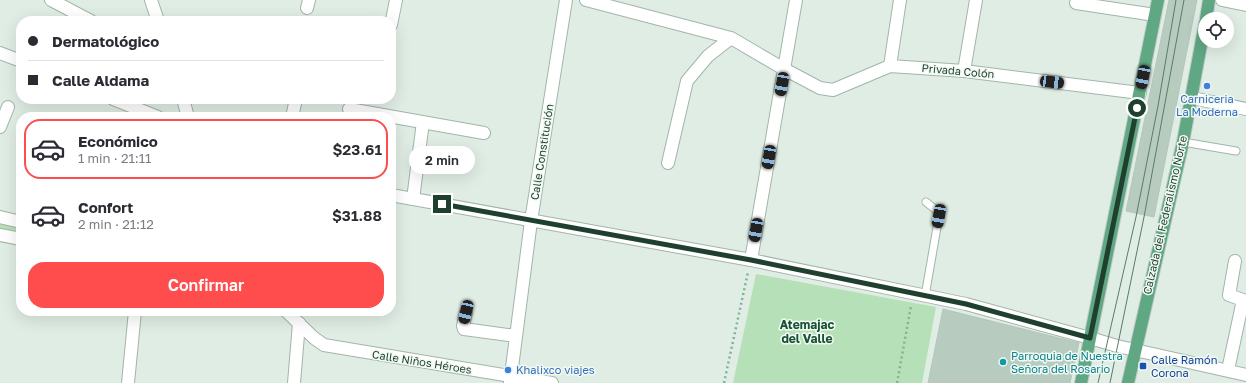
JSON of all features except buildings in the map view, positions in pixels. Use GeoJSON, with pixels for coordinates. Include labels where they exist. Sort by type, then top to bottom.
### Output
{"type":"FeatureCollection","features":[{"type":"Feature","properties":{"kind":"main road"},"geometry":{"type":"LineString","coordinates":[[1081,383],[1158,0]]}},
{"type":"Feature","properties":{"kind":"main road"},"geometry":{"type":"LineString","coordinates":[[1207,12],[1209,0]]}},
{"type":"Feature","properties":{"kind":"main road","name":"Calzada del Federalismo Norte"},"geometry":{"type":"LineString","coordinates":[[1128,383],[1134,350],[1183,142],[1201,48]]}},
{"type":"Feature","properties":{"kind":"street"},"geometry":{"type":"LineString","coordinates":[[151,0],[156,16]]}},
{"type":"Feature","properties":{"kind":"street"},"geometry":{"type":"LineString","coordinates":[[393,16],[396,0]]}},
{"type":"Feature","properties":{"kind":"street","name":"Calle Constitución"},"geometry":{"type":"LineString","coordinates":[[510,380],[531,221],[566,0]]}},
{"type":"Feature","properties":{"kind":"street","name":"Privada Colón"},"geometry":{"type":"LineString","coordinates":[[586,0],[731,38],[820,88],[833,90],[890,66],[964,71],[1140,93]]}},
{"type":"Feature","properties":{"kind":"street"},"geometry":{"type":"LineString","coordinates":[[751,260],[796,0]]}},
{"type":"Feature","properties":{"kind":"street"},"geometry":{"type":"LineString","coordinates":[[890,66],[900,0]]}},
{"type":"Feature","properties":{"kind":"street"},"geometry":{"type":"LineString","coordinates":[[964,71],[976,0]]}},
{"type":"Feature","properties":{"kind":"street"},"geometry":{"type":"LineString","coordinates":[[1222,0],[1246,5]]}},
{"type":"Feature","properties":{"kind":"street"},"geometry":{"type":"LineString","coordinates":[[57,2],[82,16]]}},
{"type":"Feature","properties":{"kind":"street"},"geometry":{"type":"LineString","coordinates":[[1076,3],[1155,15]]}},
{"type":"Feature","properties":{"kind":"street"},"geometry":{"type":"LineString","coordinates":[[668,163],[687,81],[708,56],[731,38]]}},
{"type":"Feature","properties":{"kind":"street"},"geometry":{"type":"LineString","coordinates":[[0,53],[16,59]]}},
{"type":"Feature","properties":{"kind":"street"},"geometry":{"type":"LineString","coordinates":[[1192,98],[1246,109]]}},
{"type":"Feature","properties":{"kind":"street"},"geometry":{"type":"LineString","coordinates":[[126,104],[146,112]]}},
{"type":"Feature","properties":{"kind":"street"},"geometry":{"type":"LineString","coordinates":[[0,127],[8,107]]}},
{"type":"Feature","properties":{"kind":"street"},"geometry":{"type":"LineString","coordinates":[[348,108],[369,112]]}},
{"type":"Feature","properties":{"kind":"street"},"geometry":{"type":"LineString","coordinates":[[396,117],[484,133]]}},
{"type":"Feature","properties":{"kind":"street"},"geometry":{"type":"LineString","coordinates":[[413,199],[422,122]]}},
{"type":"Feature","properties":{"kind":"street"},"geometry":{"type":"LineString","coordinates":[[396,196],[751,260],[966,304],[1134,350],[1246,374]]}},
{"type":"Feature","properties":{"kind":"street"},"geometry":{"type":"LineString","coordinates":[[0,217],[16,221]]}},
{"type":"Feature","properties":{"kind":"street"},"geometry":{"type":"LineString","coordinates":[[0,235],[16,238]]}},
{"type":"Feature","properties":{"kind":"street"},"geometry":{"type":"LineString","coordinates":[[1228,370],[1243,300],[1229,295],[1235,261]]}},
{"type":"Feature","properties":{"kind":"street"},"geometry":{"type":"LineString","coordinates":[[466,312],[463,326],[464,329],[516,336]]}},
{"type":"Feature","properties":{"kind":"street"},"geometry":{"type":"LineString","coordinates":[[128,383],[135,316]]}},
{"type":"Feature","properties":{"kind":"street","name":"Calle Niños Héroes"},"geometry":{"type":"LineString","coordinates":[[291,316],[314,338],[324,345],[510,380],[552,383]]}},
{"type":"Feature","properties":{"kind":"street"},"geometry":{"type":"LineString","coordinates":[[294,383],[299,324]]}},
{"type":"Feature","properties":{"kind":"lane"},"geometry":{"type":"LineString","coordinates":[[1183,142],[1236,150]]}},
{"type":"Feature","properties":{"kind":"lane"},"geometry":{"type":"LineString","coordinates":[[925,296],[939,216],[936,210],[926,202]]}},
{"type":"Feature","properties":{"kind":"path"},"geometry":{"type":"LineString","coordinates":[[724,383],[751,260]]}},
{"type":"Feature","properties":{"kind":"path"},"geometry":{"type":"LineString","coordinates":[[897,383],[911,306],[922,308],[925,296]]}},
{"type":"Feature","properties":{"kind":"green space"},"geometry":{"type":"Polygon","coordinates":[[[0,222],[16,225],[16,237],[0,233],[0,222]]]}},
{"type":"Feature","properties":{"kind":"green space"},"geometry":{"type":"Polygon","coordinates":[[[756,274],[936,307],[922,383],[733,383],[756,274]]]}},
{"type":"Feature","properties":{"kind":"tram line"},"geometry":{"type":"LineString","coordinates":[[1098,383],[1136,217],[1158,106],[1176,0]]}},
{"type":"Feature","properties":{"kind":"tram line"},"geometry":{"type":"LineString","coordinates":[[1110,383],[1144,217],[1184,0]]}},
{"type":"Feature","properties":{"kind":"place","name":"Carniceria La Moderna"},"geometry":{"type":"Point","coordinates":[1207,86]}},
{"type":"Feature","properties":{"kind":"place","name":"Parroquia de Nuestra Señora del Rosario"},"geometry":{"type":"Point","coordinates":[1003,362]}},
{"type":"Feature","properties":{"kind":"place","name":"Calle Ramón Corona"},"geometry":{"type":"Point","coordinates":[1143,366]}},
{"type":"Feature","properties":{"kind":"place","name":"Khalixco viajes"},"geometry":{"type":"Point","coordinates":[508,370]}},
{"type":"Feature","properties":{"kind":"district","name":"Atemajac del Valle"},"geometry":{"type":"Point","coordinates":[807,332]}},
{"type":"Feature","properties":{"kind":"route"},"geometry":{"type":"LineString","coordinates":[[442,204],[751,260],[966,304],[1090,338],[1137,108]]}}]}
